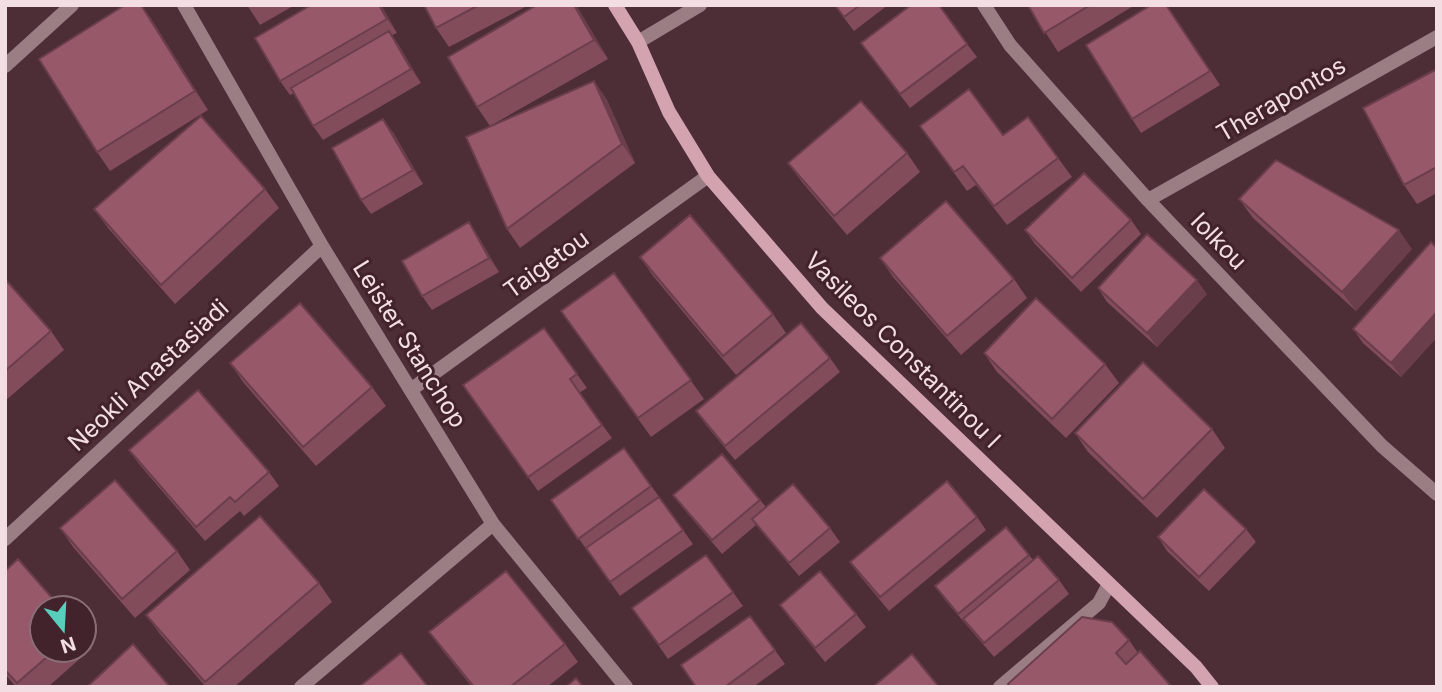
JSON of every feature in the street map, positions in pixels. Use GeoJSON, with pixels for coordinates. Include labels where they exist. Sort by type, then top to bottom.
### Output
{"type":"FeatureCollection","features":[{"type":"Feature","properties":{"kind":"main road","name":"Vasileos Constantinou I"},"geometry":{"type":"LineString","coordinates":[[615,5],[638,41],[669,111],[708,176],[822,308],[1196,667],[1212,687]]}},
{"type":"Feature","properties":{"kind":"street"},"geometry":{"type":"LineString","coordinates":[[5,66],[72,5]]}},
{"type":"Feature","properties":{"kind":"street","name":"Leister Stanchop"},"geometry":{"type":"LineString","coordinates":[[184,5],[322,246],[493,524],[626,687]]}},
{"type":"Feature","properties":{"kind":"street"},"geometry":{"type":"LineString","coordinates":[[638,41],[700,5]]}},
{"type":"Feature","properties":{"kind":"street","name":"Iolkou"},"geometry":{"type":"LineString","coordinates":[[984,5],[1010,45],[1148,200],[1382,446],[1437,494]]}},
{"type":"Feature","properties":{"kind":"street","name":"Therapontos"},"geometry":{"type":"LineString","coordinates":[[1148,200],[1437,37]]}},
{"type":"Feature","properties":{"kind":"street"},"geometry":{"type":"LineString","coordinates":[[5,44],[17,56]]}},
{"type":"Feature","properties":{"kind":"street","name":"Taigetou"},"geometry":{"type":"LineString","coordinates":[[412,389],[708,176]]}},
{"type":"Feature","properties":{"kind":"street","name":"Neokli Anastasiadi"},"geometry":{"type":"LineString","coordinates":[[5,539],[322,246]]}},
{"type":"Feature","properties":{"kind":"street"},"geometry":{"type":"LineString","coordinates":[[301,687],[493,524]]}},
{"type":"Feature","properties":{"kind":"street"},"geometry":{"type":"LineString","coordinates":[[1000,687],[1099,603],[1109,584]]}},
{"type":"Feature","properties":{"kind":"building"},"geometry":{"type":"Polygon","coordinates":[[[125,5],[141,5],[195,91],[97,152],[39,59],[125,5]]]}},
{"type":"Feature","properties":{"kind":"building"},"geometry":{"type":"Polygon","coordinates":[[[311,5],[379,5],[387,19],[280,81],[255,38],[311,5]]]}},
{"type":"Feature","properties":{"kind":"building"},"geometry":{"type":"Polygon","coordinates":[[[424,5],[479,5],[436,28],[424,5]]]}},
{"type":"Feature","properties":{"kind":"building"},"geometry":{"type":"Polygon","coordinates":[[[537,5],[574,5],[594,40],[477,107],[448,57],[537,5]]]}},
{"type":"Feature","properties":{"kind":"building"},"geometry":{"type":"Polygon","coordinates":[[[835,5],[860,5],[844,17],[835,5]]]}},
{"type":"Feature","properties":{"kind":"building"},"geometry":{"type":"Polygon","coordinates":[[[911,5],[939,5],[967,44],[900,94],[861,43],[911,5]]]}},
{"type":"Feature","properties":{"kind":"building"},"geometry":{"type":"Polygon","coordinates":[[[1028,5],[1090,5],[1044,33],[1028,5]]]}},
{"type":"Feature","properties":{"kind":"building"},"geometry":{"type":"Polygon","coordinates":[[[1151,5],[1166,5],[1210,71],[1132,119],[1086,45],[1151,5]]]}},
{"type":"Feature","properties":{"kind":"building"},"geometry":{"type":"Polygon","coordinates":[[[389,31],[411,69],[313,126],[291,88],[389,31]]]}},
{"type":"Feature","properties":{"kind":"building"},"geometry":{"type":"Polygon","coordinates":[[[1437,69],[1437,167],[1404,185],[1363,108],[1437,69]]]}},
{"type":"Feature","properties":{"kind":"building"},"geometry":{"type":"Polygon","coordinates":[[[594,81],[622,144],[507,229],[466,137],[594,81]]]}},
{"type":"Feature","properties":{"kind":"building"},"geometry":{"type":"Polygon","coordinates":[[[969,89],[1003,135],[1028,117],[1058,158],[994,206],[963,166],[954,172],[920,126],[969,89]]]}},
{"type":"Feature","properties":{"kind":"building"},"geometry":{"type":"Polygon","coordinates":[[[861,101],[907,153],[834,216],[788,163],[861,101]]]}},
{"type":"Feature","properties":{"kind":"building"},"geometry":{"type":"Polygon","coordinates":[[[201,116],[265,189],[161,285],[94,209],[201,116]]]}},
{"type":"Feature","properties":{"kind":"building"},"geometry":{"type":"Polygon","coordinates":[[[383,119],[413,170],[361,200],[332,148],[383,119]]]}},
{"type":"Feature","properties":{"kind":"building"},"geometry":{"type":"Polygon","coordinates":[[[1276,160],[1399,230],[1342,292],[1239,199],[1276,160]]]}},
{"type":"Feature","properties":{"kind":"building"},"geometry":{"type":"Polygon","coordinates":[[[1084,173],[1131,220],[1072,278],[1025,230],[1084,173]]]}},
{"type":"Feature","properties":{"kind":"building"},"geometry":{"type":"Polygon","coordinates":[[[946,201],[1014,279],[947,336],[880,258],[946,201]]]}},
{"type":"Feature","properties":{"kind":"building"},"geometry":{"type":"Polygon","coordinates":[[[690,215],[773,314],[723,356],[640,257],[690,215]]]}},
{"type":"Feature","properties":{"kind":"building"},"geometry":{"type":"Polygon","coordinates":[[[469,222],[489,258],[422,296],[402,261],[469,222]]]}},
{"type":"Feature","properties":{"kind":"building"},"geometry":{"type":"Polygon","coordinates":[[[1147,234],[1197,280],[1147,333],[1098,288],[1147,234]]]}},
{"type":"Feature","properties":{"kind":"building"},"geometry":{"type":"Polygon","coordinates":[[[1431,242],[1437,248],[1437,312],[1391,363],[1353,329],[1431,242]]]}},
{"type":"Feature","properties":{"kind":"building"},"geometry":{"type":"Polygon","coordinates":[[[614,273],[691,380],[638,418],[561,311],[614,273]]]}},
{"type":"Feature","properties":{"kind":"building"},"geometry":{"type":"Polygon","coordinates":[[[5,279],[51,331],[5,371],[5,279]]]}},
{"type":"Feature","properties":{"kind":"building"},"geometry":{"type":"Polygon","coordinates":[[[1036,298],[1105,364],[1052,419],[984,353],[1036,298]]]}},
{"type":"Feature","properties":{"kind":"building"},"geometry":{"type":"Polygon","coordinates":[[[300,303],[372,387],[303,447],[230,363],[300,303]]]}},
{"type":"Feature","properties":{"kind":"building"},"geometry":{"type":"Polygon","coordinates":[[[801,323],[830,358],[725,446],[696,411],[801,323]]]}},
{"type":"Feature","properties":{"kind":"building"},"geometry":{"type":"Polygon","coordinates":[[[544,328],[577,374],[570,379],[602,425],[528,477],[463,385],[544,328]]]}},
{"type":"Feature","properties":{"kind":"building"},"geometry":{"type":"Polygon","coordinates":[[[1143,362],[1212,429],[1143,499],[1075,433],[1143,362]]]}},
{"type":"Feature","properties":{"kind":"building"},"geometry":{"type":"Polygon","coordinates":[[[198,390],[269,472],[235,502],[230,497],[196,527],[129,450],[198,390]]]}},
{"type":"Feature","properties":{"kind":"building"},"geometry":{"type":"Polygon","coordinates":[[[624,448],[651,486],[578,539],[551,500],[624,448]]]}},
{"type":"Feature","properties":{"kind":"building"},"geometry":{"type":"Polygon","coordinates":[[[722,454],[760,500],[712,540],[673,495],[722,454]]]}},
{"type":"Feature","properties":{"kind":"building"},"geometry":{"type":"Polygon","coordinates":[[[115,480],[177,551],[122,599],[60,528],[115,480]]]}},
{"type":"Feature","properties":{"kind":"building"},"geometry":{"type":"Polygon","coordinates":[[[947,481],[977,517],[880,597],[850,562],[947,481]]]}},
{"type":"Feature","properties":{"kind":"building"},"geometry":{"type":"Polygon","coordinates":[[[793,484],[830,528],[789,563],[752,519],[793,484]]]}},
{"type":"Feature","properties":{"kind":"building"},"geometry":{"type":"Polygon","coordinates":[[[1204,489],[1246,529],[1199,577],[1158,537],[1204,489]]]}},
{"type":"Feature","properties":{"kind":"building"},"geometry":{"type":"Polygon","coordinates":[[[659,497],[683,530],[610,582],[586,548],[659,497]]]}},
{"type":"Feature","properties":{"kind":"building"},"geometry":{"type":"Polygon","coordinates":[[[260,516],[319,583],[205,682],[146,615],[260,516]]]}},
{"type":"Feature","properties":{"kind":"building"},"geometry":{"type":"Polygon","coordinates":[[[1006,527],[1029,555],[958,614],[935,586],[1006,527]]]}},
{"type":"Feature","properties":{"kind":"building"},"geometry":{"type":"Polygon","coordinates":[[[706,555],[733,592],[659,645],[632,608],[706,555]]]}},
{"type":"Feature","properties":{"kind":"building"},"geometry":{"type":"Polygon","coordinates":[[[1038,556],[1059,580],[984,643],[963,619],[1038,556]]]}},
{"type":"Feature","properties":{"kind":"building"},"geometry":{"type":"Polygon","coordinates":[[[18,559],[49,594],[28,594],[28,664],[39,664],[17,683],[5,670],[5,571],[18,559]]]}},
{"type":"Feature","properties":{"kind":"building"},"geometry":{"type":"Polygon","coordinates":[[[506,571],[565,644],[510,687],[474,687],[429,632],[506,571]]]}},
{"type":"Feature","properties":{"kind":"building"},"geometry":{"type":"Polygon","coordinates":[[[820,571],[856,614],[815,648],[780,605],[820,571]]]}},
{"type":"Feature","properties":{"kind":"building"},"geometry":{"type":"Polygon","coordinates":[[[750,616],[775,650],[725,687],[696,687],[681,665],[750,616]]]}},
{"type":"Feature","properties":{"kind":"building"},"geometry":{"type":"Polygon","coordinates":[[[1082,617],[1112,622],[1129,640],[1116,653],[1126,664],[1140,651],[1170,685],[1011,687],[1008,684],[1082,617]]]}},
{"type":"Feature","properties":{"kind":"building"},"geometry":{"type":"Polygon","coordinates":[[[133,644],[170,687],[87,687],[133,644]]]}},
{"type":"Feature","properties":{"kind":"building"},"geometry":{"type":"Polygon","coordinates":[[[401,653],[428,687],[359,687],[401,653]]]}},
{"type":"Feature","properties":{"kind":"building"},"geometry":{"type":"Polygon","coordinates":[[[912,654],[939,687],[873,687],[912,654]]]}},
{"type":"Feature","properties":{"kind":"building"},"geometry":{"type":"Polygon","coordinates":[[[576,678],[583,687],[566,687],[576,678]]]}}]}
